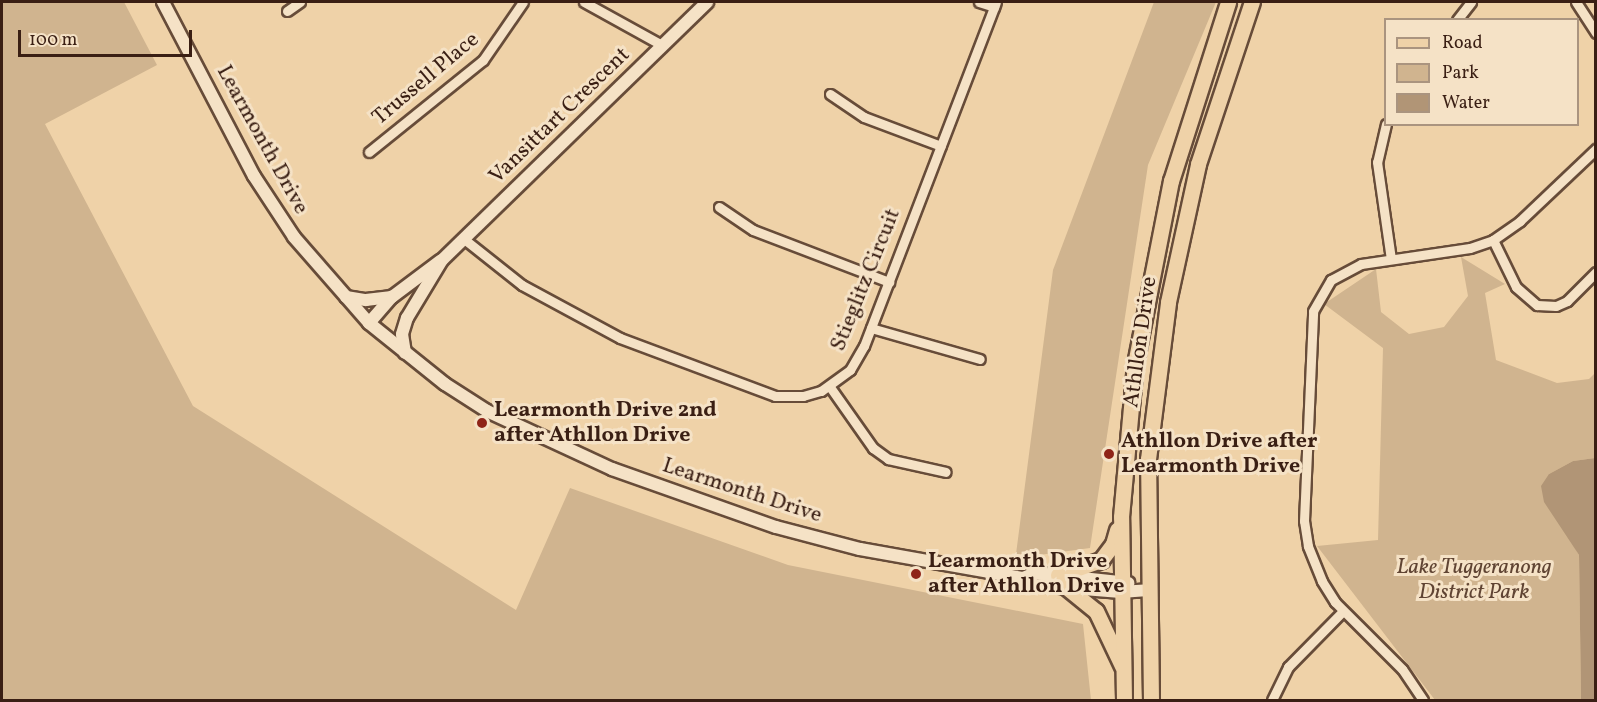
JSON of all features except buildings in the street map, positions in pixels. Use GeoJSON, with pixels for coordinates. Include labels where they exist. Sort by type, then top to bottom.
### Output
{"type":"FeatureCollection","features":[{"type":"Feature","properties":{"kind":"main road","name":"Athllon Drive"},"geometry":{"type":"LineString","coordinates":[[1124,700],[1121,517],[1135,364],[1158,233],[1185,130],[1228,2]]}},
{"type":"Feature","properties":{"kind":"main road","name":"Athllon Drive"},"geometry":{"type":"LineString","coordinates":[[1151,700],[1148,459],[1168,302],[1198,164],[1252,2]]}},
{"type":"Feature","properties":{"kind":"main road"},"geometry":{"type":"LineString","coordinates":[[1121,517],[1105,557],[1062,581],[1096,611],[1122,666]]}},
{"type":"Feature","properties":{"kind":"street","name":"Learmonth Drive"},"geometry":{"type":"LineString","coordinates":[[163,2],[267,197],[301,246],[369,323],[445,384],[531,434],[693,501],[860,549],[1023,578],[1035,573],[1062,581],[1148,590]]}},
{"type":"Feature","properties":{"kind":"street"},"geometry":{"type":"LineString","coordinates":[[287,11],[300,2]]}},
{"type":"Feature","properties":{"kind":"street","name":"Trussell Place"},"geometry":{"type":"LineString","coordinates":[[369,152],[483,60],[523,2]]}},
{"type":"Feature","properties":{"kind":"street"},"geometry":{"type":"LineString","coordinates":[[584,2],[662,45]]}},
{"type":"Feature","properties":{"kind":"street","name":"Vansittart Crescent"},"geometry":{"type":"LineString","coordinates":[[369,323],[392,297],[442,260],[707,2]]}},
{"type":"Feature","properties":{"kind":"street"},"geometry":{"type":"LineString","coordinates":[[980,2],[995,4]]}},
{"type":"Feature","properties":{"kind":"street"},"geometry":{"type":"LineString","coordinates":[[1459,18],[1471,2]]}},
{"type":"Feature","properties":{"kind":"street"},"geometry":{"type":"LineString","coordinates":[[1576,2],[1595,29]]}},
{"type":"Feature","properties":{"kind":"street","name":"Stieglitz Circuit"},"geometry":{"type":"LineString","coordinates":[[464,239],[522,285],[563,310],[692,368],[784,397],[803,396],[830,387],[855,363],[871,328],[995,4]]}},
{"type":"Feature","properties":{"kind":"street"},"geometry":{"type":"LineString","coordinates":[[830,94],[864,117],[941,146]]}},
{"type":"Feature","properties":{"kind":"street"},"geometry":{"type":"LineString","coordinates":[[1386,126],[1377,162],[1391,259]]}},
{"type":"Feature","properties":{"kind":"street"},"geometry":{"type":"LineString","coordinates":[[1423,700],[1402,669],[1343,611],[1322,581],[1310,552],[1304,521],[1310,320],[1320,294],[1338,274],[1361,264],[1470,248],[1493,240],[1520,221],[1596,149]]}},
{"type":"Feature","properties":{"kind":"street"},"geometry":{"type":"LineString","coordinates":[[719,207],[753,230],[889,282]]}},
{"type":"Feature","properties":{"kind":"street"},"geometry":{"type":"LineString","coordinates":[[1493,240],[1516,287],[1537,305],[1556,306],[1567,301],[1596,272]]}},
{"type":"Feature","properties":{"kind":"street","name":"Vansittart Crescent"},"geometry":{"type":"LineString","coordinates":[[405,353],[402,334],[407,318],[442,260]]}},
{"type":"Feature","properties":{"kind":"street"},"geometry":{"type":"LineString","coordinates":[[346,297],[366,300],[392,297]]}},
{"type":"Feature","properties":{"kind":"street"},"geometry":{"type":"LineString","coordinates":[[871,328],[980,359]]}},
{"type":"Feature","properties":{"kind":"street"},"geometry":{"type":"LineString","coordinates":[[830,387],[873,448],[888,459],[946,472]]}},
{"type":"Feature","properties":{"kind":"street"},"geometry":{"type":"LineString","coordinates":[[1272,700],[1288,667],[1343,611]]}},
{"type":"Feature","properties":{"kind":"green space"},"geometry":{"type":"Polygon","coordinates":[[[2,2],[124,2],[157,65],[45,124],[193,406],[516,610],[570,488],[788,565],[1083,624],[1091,700],[2,700],[2,2]]]}},
{"type":"Feature","properties":{"kind":"green space"},"geometry":{"type":"Polygon","coordinates":[[[1154,2],[1216,2],[1148,165],[1090,548],[1039,555],[1016,554],[1053,270],[1154,2]]]}},
{"type":"Feature","properties":{"kind":"green space","name":"Lake Tuggeranong District Park"},"geometry":{"type":"Polygon","coordinates":[[[1461,257],[1505,284],[1485,293],[1496,360],[1557,383],[1589,379],[1595,373],[1595,458],[1573,461],[1549,474],[1567,534],[1579,555],[1581,700],[1435,700],[1317,546],[1378,540],[1383,348],[1324,304],[1376,269],[1381,312],[1409,334],[1444,327],[1468,296],[1461,257]]]}},
{"type":"Feature","properties":{"kind":"water"},"geometry":{"type":"Polygon","coordinates":[[[1595,458],[1595,700],[1581,700],[1579,555],[1544,502],[1541,486],[1549,474],[1573,461],[1595,458]]]}},
{"type":"Feature","properties":{"kind":"place","name":"Learmonth Drive 2nd after Athllon Drive"},"geometry":{"type":"Point","coordinates":[482,423]}},
{"type":"Feature","properties":{"kind":"place","name":"Athllon Drive after Learmonth Drive"},"geometry":{"type":"Point","coordinates":[1109,454]}},
{"type":"Feature","properties":{"kind":"place","name":"Learmonth Drive after Athllon Drive"},"geometry":{"type":"Point","coordinates":[916,574]}}]}
